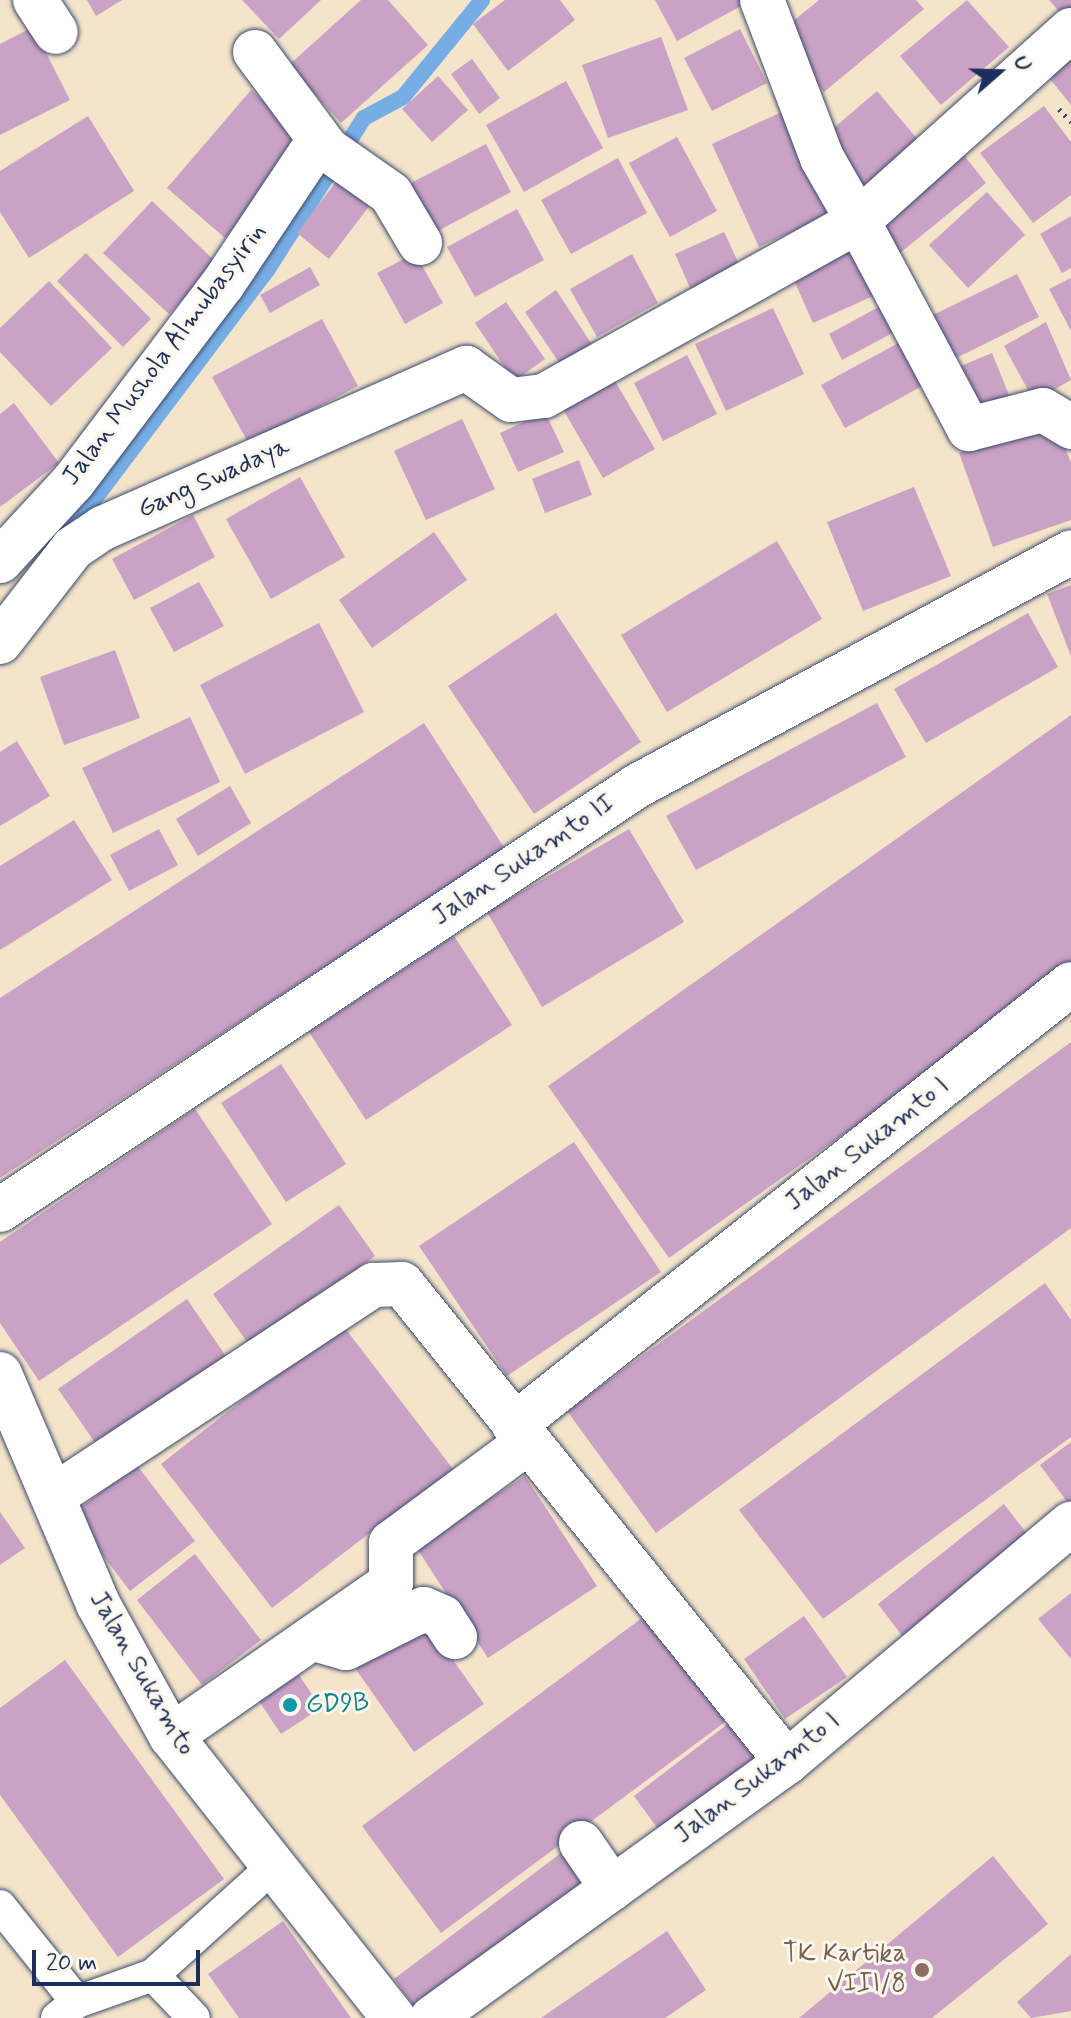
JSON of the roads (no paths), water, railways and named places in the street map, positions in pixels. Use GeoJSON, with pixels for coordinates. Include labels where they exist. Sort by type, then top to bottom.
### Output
{"type":"FeatureCollection","features":[{"type":"Feature","properties":{"kind":"street"},"geometry":{"type":"LineString","coordinates":[[762,0],[822,158],[969,429],[1043,410],[1071,427]]}},
{"type":"Feature","properties":{"kind":"street"},"geometry":{"type":"LineString","coordinates":[[858,221],[1071,30]]}},
{"type":"Feature","properties":{"kind":"street"},"geometry":{"type":"LineString","coordinates":[[255,52],[331,150],[391,194],[420,243]]}},
{"type":"Feature","properties":{"kind":"street","name":"Jalan Mushola Almubasyirin"},"geometry":{"type":"LineString","coordinates":[[0,561],[73,482],[223,284],[331,150]]}},
{"type":"Feature","properties":{"kind":"street","name":"Gang Swadaya"},"geometry":{"type":"LineString","coordinates":[[0,642],[73,548],[103,528],[466,368],[518,403],[544,396],[858,221]]}},
{"type":"Feature","properties":{"kind":"street","name":"Jalan Sukamto II"},"geometry":{"type":"LineString","coordinates":[[0,1210],[637,786],[1071,552]]}},
{"type":"Feature","properties":{"kind":"street","name":"Jalan Sukamto I"},"geometry":{"type":"LineString","coordinates":[[316,1639],[391,1583],[391,1543],[1071,984]]}},
{"type":"Feature","properties":{"kind":"street"},"geometry":{"type":"LineString","coordinates":[[55,1495],[374,1285],[402,1284],[787,1762]]}},
{"type":"Feature","properties":{"kind":"street","name":"Jalan Sukamto"},"geometry":{"type":"LineString","coordinates":[[0,1374],[55,1495],[98,1604],[171,1736],[277,1863],[394,2018]]}},
{"type":"Feature","properties":{"kind":"street","name":"Jalan Sukamto I"},"geometry":{"type":"LineString","coordinates":[[432,2018],[787,1762],[1071,1524]]}},
{"type":"Feature","properties":{"kind":"street"},"geometry":{"type":"LineString","coordinates":[[171,1736],[316,1639],[346,1648],[424,1609],[442,1617],[455,1637]]}},
{"type":"Feature","properties":{"kind":"street"},"geometry":{"type":"LineString","coordinates":[[581,1843],[612,1888]]}},
{"type":"Feature","properties":{"kind":"lane"},"geometry":{"type":"LineString","coordinates":[[0,1906],[67,2010],[153,1975],[277,1863]]}},
{"type":"Feature","properties":{"kind":"lane"},"geometry":{"type":"LineString","coordinates":[[153,1975],[194,2018]]}},
{"type":"Feature","properties":{"kind":"waterway"},"geometry":{"type":"LineString","coordinates":[[72,529],[268,269],[364,118],[403,97],[482,0]]}},
{"type":"Feature","properties":{"kind":"place","name":"GD9B"},"geometry":{"type":"Point","coordinates":[290,1705]}},
{"type":"Feature","properties":{"kind":"place","name":"TK Kartika VIII/8"},"geometry":{"type":"Point","coordinates":[922,1970]}}]}
